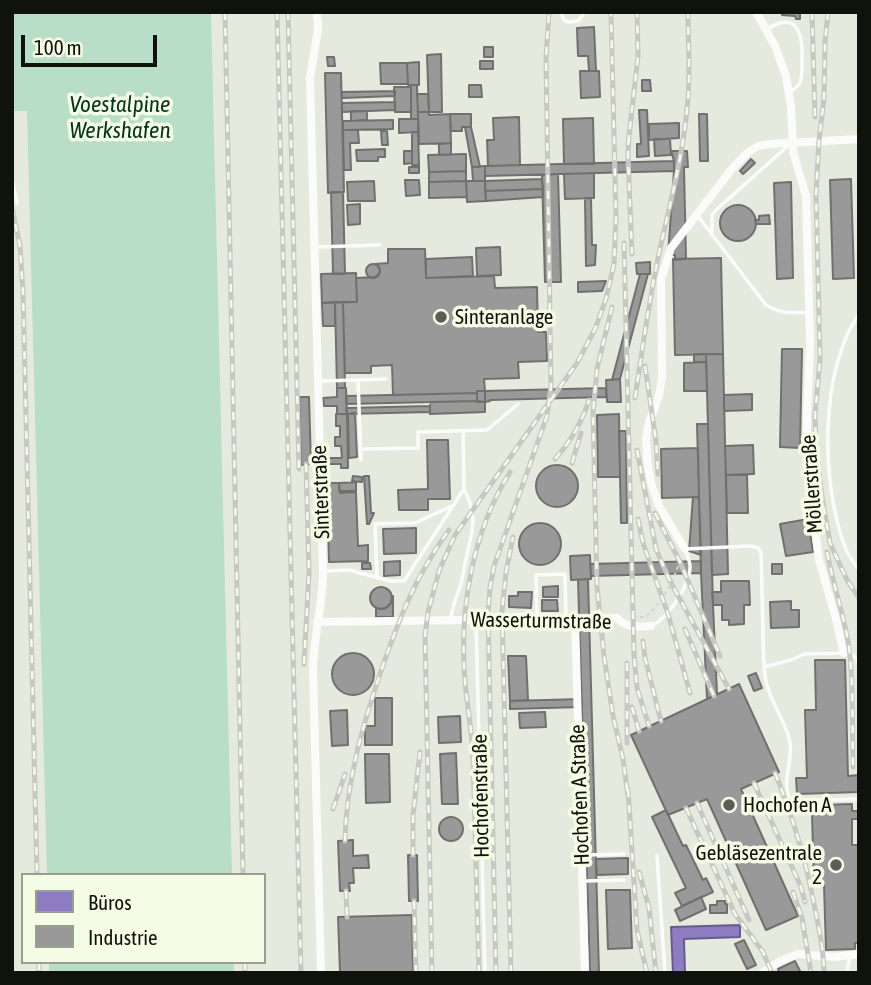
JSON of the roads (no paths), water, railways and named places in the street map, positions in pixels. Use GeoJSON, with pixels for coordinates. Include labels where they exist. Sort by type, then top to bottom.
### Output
{"type":"FeatureCollection","features":[{"type":"Feature","properties":{"kind":"street","name":"Sinterstraße"},"geometry":{"type":"LineString","coordinates":[[317,12],[310,78],[323,571],[313,668],[321,973]]}},
{"type":"Feature","properties":{"kind":"street","name":"Möllerstraße"},"geometry":{"type":"LineString","coordinates":[[756,12],[781,60],[789,91],[795,161],[806,196],[810,342],[807,468],[819,560],[844,653]]}},
{"type":"Feature","properties":{"kind":"street"},"geometry":{"type":"LineString","coordinates":[[685,548],[659,506],[651,483],[646,438],[662,377],[661,279],[671,248],[731,170],[758,146],[859,139]]}},
{"type":"Feature","properties":{"kind":"street","name":"Hochofen A Straße"},"geometry":{"type":"LineString","coordinates":[[570,618],[585,973]]}},
{"type":"Feature","properties":{"kind":"street","name":"Wasserturmstraße"},"geometry":{"type":"LineString","coordinates":[[317,622],[617,618],[627,625],[651,626]]}},
{"type":"Feature","properties":{"kind":"street"},"geometry":{"type":"LineString","coordinates":[[762,973],[780,961],[798,954],[834,957],[854,955]]}},
{"type":"Feature","properties":{"kind":"lane"},"geometry":{"type":"LineString","coordinates":[[561,12],[564,20],[573,22],[578,21],[585,12]]}},
{"type":"Feature","properties":{"kind":"lane"},"geometry":{"type":"LineString","coordinates":[[766,30],[782,22],[794,25],[799,31],[803,50],[802,74],[799,85],[795,90],[789,91]]}},
{"type":"Feature","properties":{"kind":"lane"},"geometry":{"type":"LineString","coordinates":[[712,235],[712,215],[716,210],[793,142]]}},
{"type":"Feature","properties":{"kind":"lane"},"geometry":{"type":"LineString","coordinates":[[12,179],[17,203]]}},
{"type":"Feature","properties":{"kind":"lane"},"geometry":{"type":"LineString","coordinates":[[697,215],[766,305],[786,313],[808,312]]}},
{"type":"Feature","properties":{"kind":"lane"},"geometry":{"type":"LineString","coordinates":[[314,247],[380,245]]}},
{"type":"Feature","properties":{"kind":"lane"},"geometry":{"type":"LineString","coordinates":[[859,314],[839,358],[834,379],[830,400],[828,457],[833,502],[845,548],[859,570]]}},
{"type":"Feature","properties":{"kind":"lane"},"geometry":{"type":"LineString","coordinates":[[318,382],[386,379]]}},
{"type":"Feature","properties":{"kind":"lane"},"geometry":{"type":"LineString","coordinates":[[358,380],[361,460]]}},
{"type":"Feature","properties":{"kind":"lane"},"geometry":{"type":"LineString","coordinates":[[361,449],[418,448],[418,432],[487,430],[518,404]]}},
{"type":"Feature","properties":{"kind":"lane"},"geometry":{"type":"LineString","coordinates":[[451,620],[452,605],[460,587],[474,516],[464,489],[463,431]]}},
{"type":"Feature","properties":{"kind":"lane"},"geometry":{"type":"LineString","coordinates":[[323,571],[349,570],[390,581],[404,581],[464,489]]}},
{"type":"Feature","properties":{"kind":"lane"},"geometry":{"type":"LineString","coordinates":[[377,578],[375,524],[415,523],[454,505]]}},
{"type":"Feature","properties":{"kind":"lane"},"geometry":{"type":"LineString","coordinates":[[685,548],[758,548],[761,553],[764,667],[767,687],[789,737],[791,749],[786,792],[790,800],[859,799]]}},
{"type":"Feature","properties":{"kind":"lane","name":"Wasserturmstraße"},"geometry":{"type":"LineString","coordinates":[[651,626],[668,614],[689,575],[690,563],[685,548]]}},
{"type":"Feature","properties":{"kind":"lane"},"geometry":{"type":"LineString","coordinates":[[537,619],[536,575],[565,574],[570,618]]}},
{"type":"Feature","properties":{"kind":"lane","name":"Hochofenstraße"},"geometry":{"type":"LineString","coordinates":[[476,620],[485,973]]}},
{"type":"Feature","properties":{"kind":"lane"},"geometry":{"type":"LineString","coordinates":[[764,667],[804,654],[851,653],[859,662]]}},
{"type":"Feature","properties":{"kind":"lane"},"geometry":{"type":"LineString","coordinates":[[582,855],[624,854]]}},
{"type":"Feature","properties":{"kind":"lane"},"geometry":{"type":"LineString","coordinates":[[657,856],[665,973]]}},
{"type":"Feature","properties":{"kind":"lane"},"geometry":{"type":"LineString","coordinates":[[582,881],[624,880]]}},
{"type":"Feature","properties":{"kind":"lane"},"geometry":{"type":"LineString","coordinates":[[847,973],[854,955]]}},
{"type":"Feature","properties":{"kind":"water","name":"Voestalpine Werkshafen"},"geometry":{"type":"Polygon","coordinates":[[[12,12],[211,12],[232,873],[47,873],[27,111],[12,111],[12,12]]]}},
{"type":"Feature","properties":{"kind":"water"},"geometry":{"type":"Polygon","coordinates":[[[49,964],[234,964],[234,973],[49,973],[49,964]]]}},
{"type":"Feature","properties":{"kind":"railway"},"geometry":{"type":"LineString","coordinates":[[225,12],[243,873]]}},
{"type":"Feature","properties":{"kind":"railway"},"geometry":{"type":"LineString","coordinates":[[277,12],[301,973]]}},
{"type":"Feature","properties":{"kind":"railway"},"geometry":{"type":"LineString","coordinates":[[288,12],[299,469]]}},
{"type":"Feature","properties":{"kind":"railway"},"geometry":{"type":"LineString","coordinates":[[496,973],[488,614],[494,566],[547,416],[551,387],[546,58],[549,12]]}},
{"type":"Feature","properties":{"kind":"railway"},"geometry":{"type":"LineString","coordinates":[[432,973],[425,636],[428,612],[439,571],[455,535],[577,363],[595,329],[606,299],[614,264],[616,218],[611,12]]}},
{"type":"Feature","properties":{"kind":"railway"},"geometry":{"type":"LineString","coordinates":[[628,145],[638,56],[637,12]]}},
{"type":"Feature","properties":{"kind":"railway"},"geometry":{"type":"LineString","coordinates":[[635,398],[654,279],[685,125],[689,85],[688,12]]}},
{"type":"Feature","properties":{"kind":"railway"},"geometry":{"type":"LineString","coordinates":[[812,12],[815,117]]}},
{"type":"Feature","properties":{"kind":"railway"},"geometry":{"type":"LineString","coordinates":[[828,12],[816,194],[820,359],[815,416],[816,447],[830,543],[847,580],[859,598]]}},
{"type":"Feature","properties":{"kind":"railway"},"geometry":{"type":"LineString","coordinates":[[629,135],[632,254]]}},
{"type":"Feature","properties":{"kind":"railway"},"geometry":{"type":"LineString","coordinates":[[12,208],[20,246],[23,293],[37,873]]}},
{"type":"Feature","properties":{"kind":"railway"},"geometry":{"type":"LineString","coordinates":[[624,243],[634,655],[637,688],[649,726]]}},
{"type":"Feature","properties":{"kind":"railway"},"geometry":{"type":"LineString","coordinates":[[612,307],[597,369],[593,413],[597,587],[604,656],[628,796]]}},
{"type":"Feature","properties":{"kind":"railway"},"geometry":{"type":"LineString","coordinates":[[645,366],[658,474]]}},
{"type":"Feature","properties":{"kind":"railway"},"geometry":{"type":"LineString","coordinates":[[555,459],[575,431],[589,400]]}},
{"type":"Feature","properties":{"kind":"railway"},"geometry":{"type":"LineString","coordinates":[[572,463],[581,433]]}},
{"type":"Feature","properties":{"kind":"railway"},"geometry":{"type":"LineString","coordinates":[[637,450],[656,549],[669,579],[729,689]]}},
{"type":"Feature","properties":{"kind":"railway"},"geometry":{"type":"LineString","coordinates":[[304,664],[309,572],[306,464]]}},
{"type":"Feature","properties":{"kind":"railway"},"geometry":{"type":"LineString","coordinates":[[479,973],[473,756],[465,681],[464,627],[477,546],[486,520],[510,472]]}},
{"type":"Feature","properties":{"kind":"railway"},"geometry":{"type":"LineString","coordinates":[[655,513],[680,562],[720,656]]}},
{"type":"Feature","properties":{"kind":"railway"},"geometry":{"type":"LineString","coordinates":[[638,519],[690,693]]}},
{"type":"Feature","properties":{"kind":"railway"},"geometry":{"type":"LineString","coordinates":[[345,841],[348,798],[356,756],[380,674],[409,599],[449,530]]}},
{"type":"Feature","properties":{"kind":"railway"},"geometry":{"type":"LineString","coordinates":[[511,973],[502,611],[513,537]]}},
{"type":"Feature","properties":{"kind":"railway"},"geometry":{"type":"LineString","coordinates":[[827,552],[849,647],[853,767]]}},
{"type":"Feature","properties":{"kind":"railway"},"geometry":{"type":"LineString","coordinates":[[685,629],[714,696]]}},
{"type":"Feature","properties":{"kind":"railway"},"geometry":{"type":"LineString","coordinates":[[643,641],[661,721]]}},
{"type":"Feature","properties":{"kind":"railway"},"geometry":{"type":"LineString","coordinates":[[627,663],[627,743]]}},
{"type":"Feature","properties":{"kind":"railway"},"geometry":{"type":"LineString","coordinates":[[632,707],[639,731]]}},
{"type":"Feature","properties":{"kind":"railway"},"geometry":{"type":"LineString","coordinates":[[413,855],[413,815],[420,752]]}},
{"type":"Feature","properties":{"kind":"railway"},"geometry":{"type":"LineString","coordinates":[[775,773],[794,825],[808,878],[824,973]]}},
{"type":"Feature","properties":{"kind":"railway"},"geometry":{"type":"LineString","coordinates":[[333,809],[345,774]]}},
{"type":"Feature","properties":{"kind":"railway"},"geometry":{"type":"LineString","coordinates":[[754,783],[801,887],[805,902]]}},
{"type":"Feature","properties":{"kind":"railway"},"geometry":{"type":"LineString","coordinates":[[628,789],[637,930],[647,973]]}},
{"type":"Feature","properties":{"kind":"railway"},"geometry":{"type":"LineString","coordinates":[[697,803],[749,920]]}},
{"type":"Feature","properties":{"kind":"railway"},"geometry":{"type":"LineString","coordinates":[[686,808],[735,914],[763,952],[772,973]]}},
{"type":"Feature","properties":{"kind":"railway"},"geometry":{"type":"LineString","coordinates":[[639,872],[649,908],[656,973]]}},
{"type":"Feature","properties":{"kind":"railway"},"geometry":{"type":"LineString","coordinates":[[346,891],[347,917]]}},
{"type":"Feature","properties":{"kind":"railway"},"geometry":{"type":"LineString","coordinates":[[793,892],[802,918],[811,973]]}},
{"type":"Feature","properties":{"kind":"railway"},"geometry":{"type":"LineString","coordinates":[[414,901],[416,973]]}},
{"type":"Feature","properties":{"kind":"railway"},"geometry":{"type":"LineString","coordinates":[[39,964],[39,973]]}},
{"type":"Feature","properties":{"kind":"railway"},"geometry":{"type":"LineString","coordinates":[[245,964],[245,973]]}},
{"type":"Feature","properties":{"kind":"place","name":"Sinteranlage"},"geometry":{"type":"Point","coordinates":[441,317]}},
{"type":"Feature","properties":{"kind":"place","name":"Hochofen A"},"geometry":{"type":"Point","coordinates":[729,805]}},
{"type":"Feature","properties":{"kind":"place","name":"Gebläsezentrale 2"},"geometry":{"type":"Point","coordinates":[836,865]}}]}
